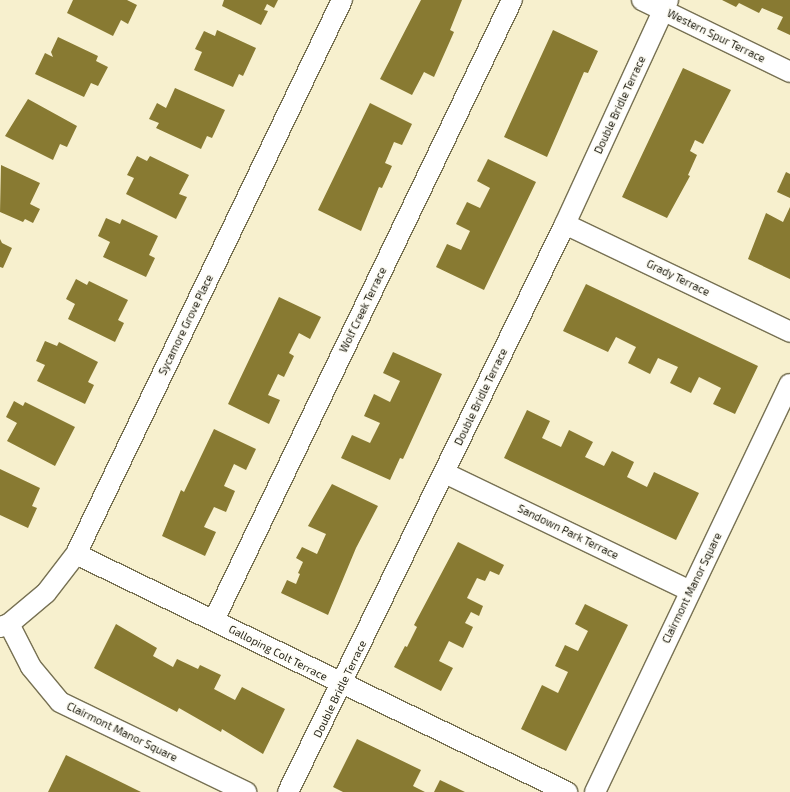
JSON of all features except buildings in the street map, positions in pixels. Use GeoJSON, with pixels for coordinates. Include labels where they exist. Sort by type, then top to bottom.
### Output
{"type":"FeatureCollection","features":[{"type":"Feature","properties":{"kind":"street","name":"Sycamore Grove Place"},"geometry":{"type":"LineString","coordinates":[[4,625],[46,593],[76,554],[342,0]]}},
{"type":"Feature","properties":{"kind":"street","name":"Wolf Creek Terrace"},"geometry":{"type":"LineString","coordinates":[[214,620],[512,0]]}},
{"type":"Feature","properties":{"kind":"street","name":"Western Spur Terrace"},"geometry":{"type":"LineString","coordinates":[[642,0],[666,5],[790,72]]}},
{"type":"Feature","properties":{"kind":"street","name":"Double Bridle Terrace"},"geometry":{"type":"LineString","coordinates":[[288,792],[342,685],[565,224],[666,5]]}},
{"type":"Feature","properties":{"kind":"street","name":"Grady Terrace"},"geometry":{"type":"LineString","coordinates":[[565,224],[790,332]]}},
{"type":"Feature","properties":{"kind":"street","name":"Clairmont Manor Square"},"geometry":{"type":"LineString","coordinates":[[595,792],[790,384]]}},
{"type":"Feature","properties":{"kind":"street","name":"Sandown Park Terrace"},"geometry":{"type":"LineString","coordinates":[[445,473],[690,591]]}},
{"type":"Feature","properties":{"kind":"street","name":"Galloping Colt Terrace"},"geometry":{"type":"LineString","coordinates":[[76,554],[214,620],[342,685],[567,792]]}},
{"type":"Feature","properties":{"kind":"street","name":"Clairmont Manor Square"},"geometry":{"type":"LineString","coordinates":[[4,625],[31,667],[60,702],[246,792]]}}]}
